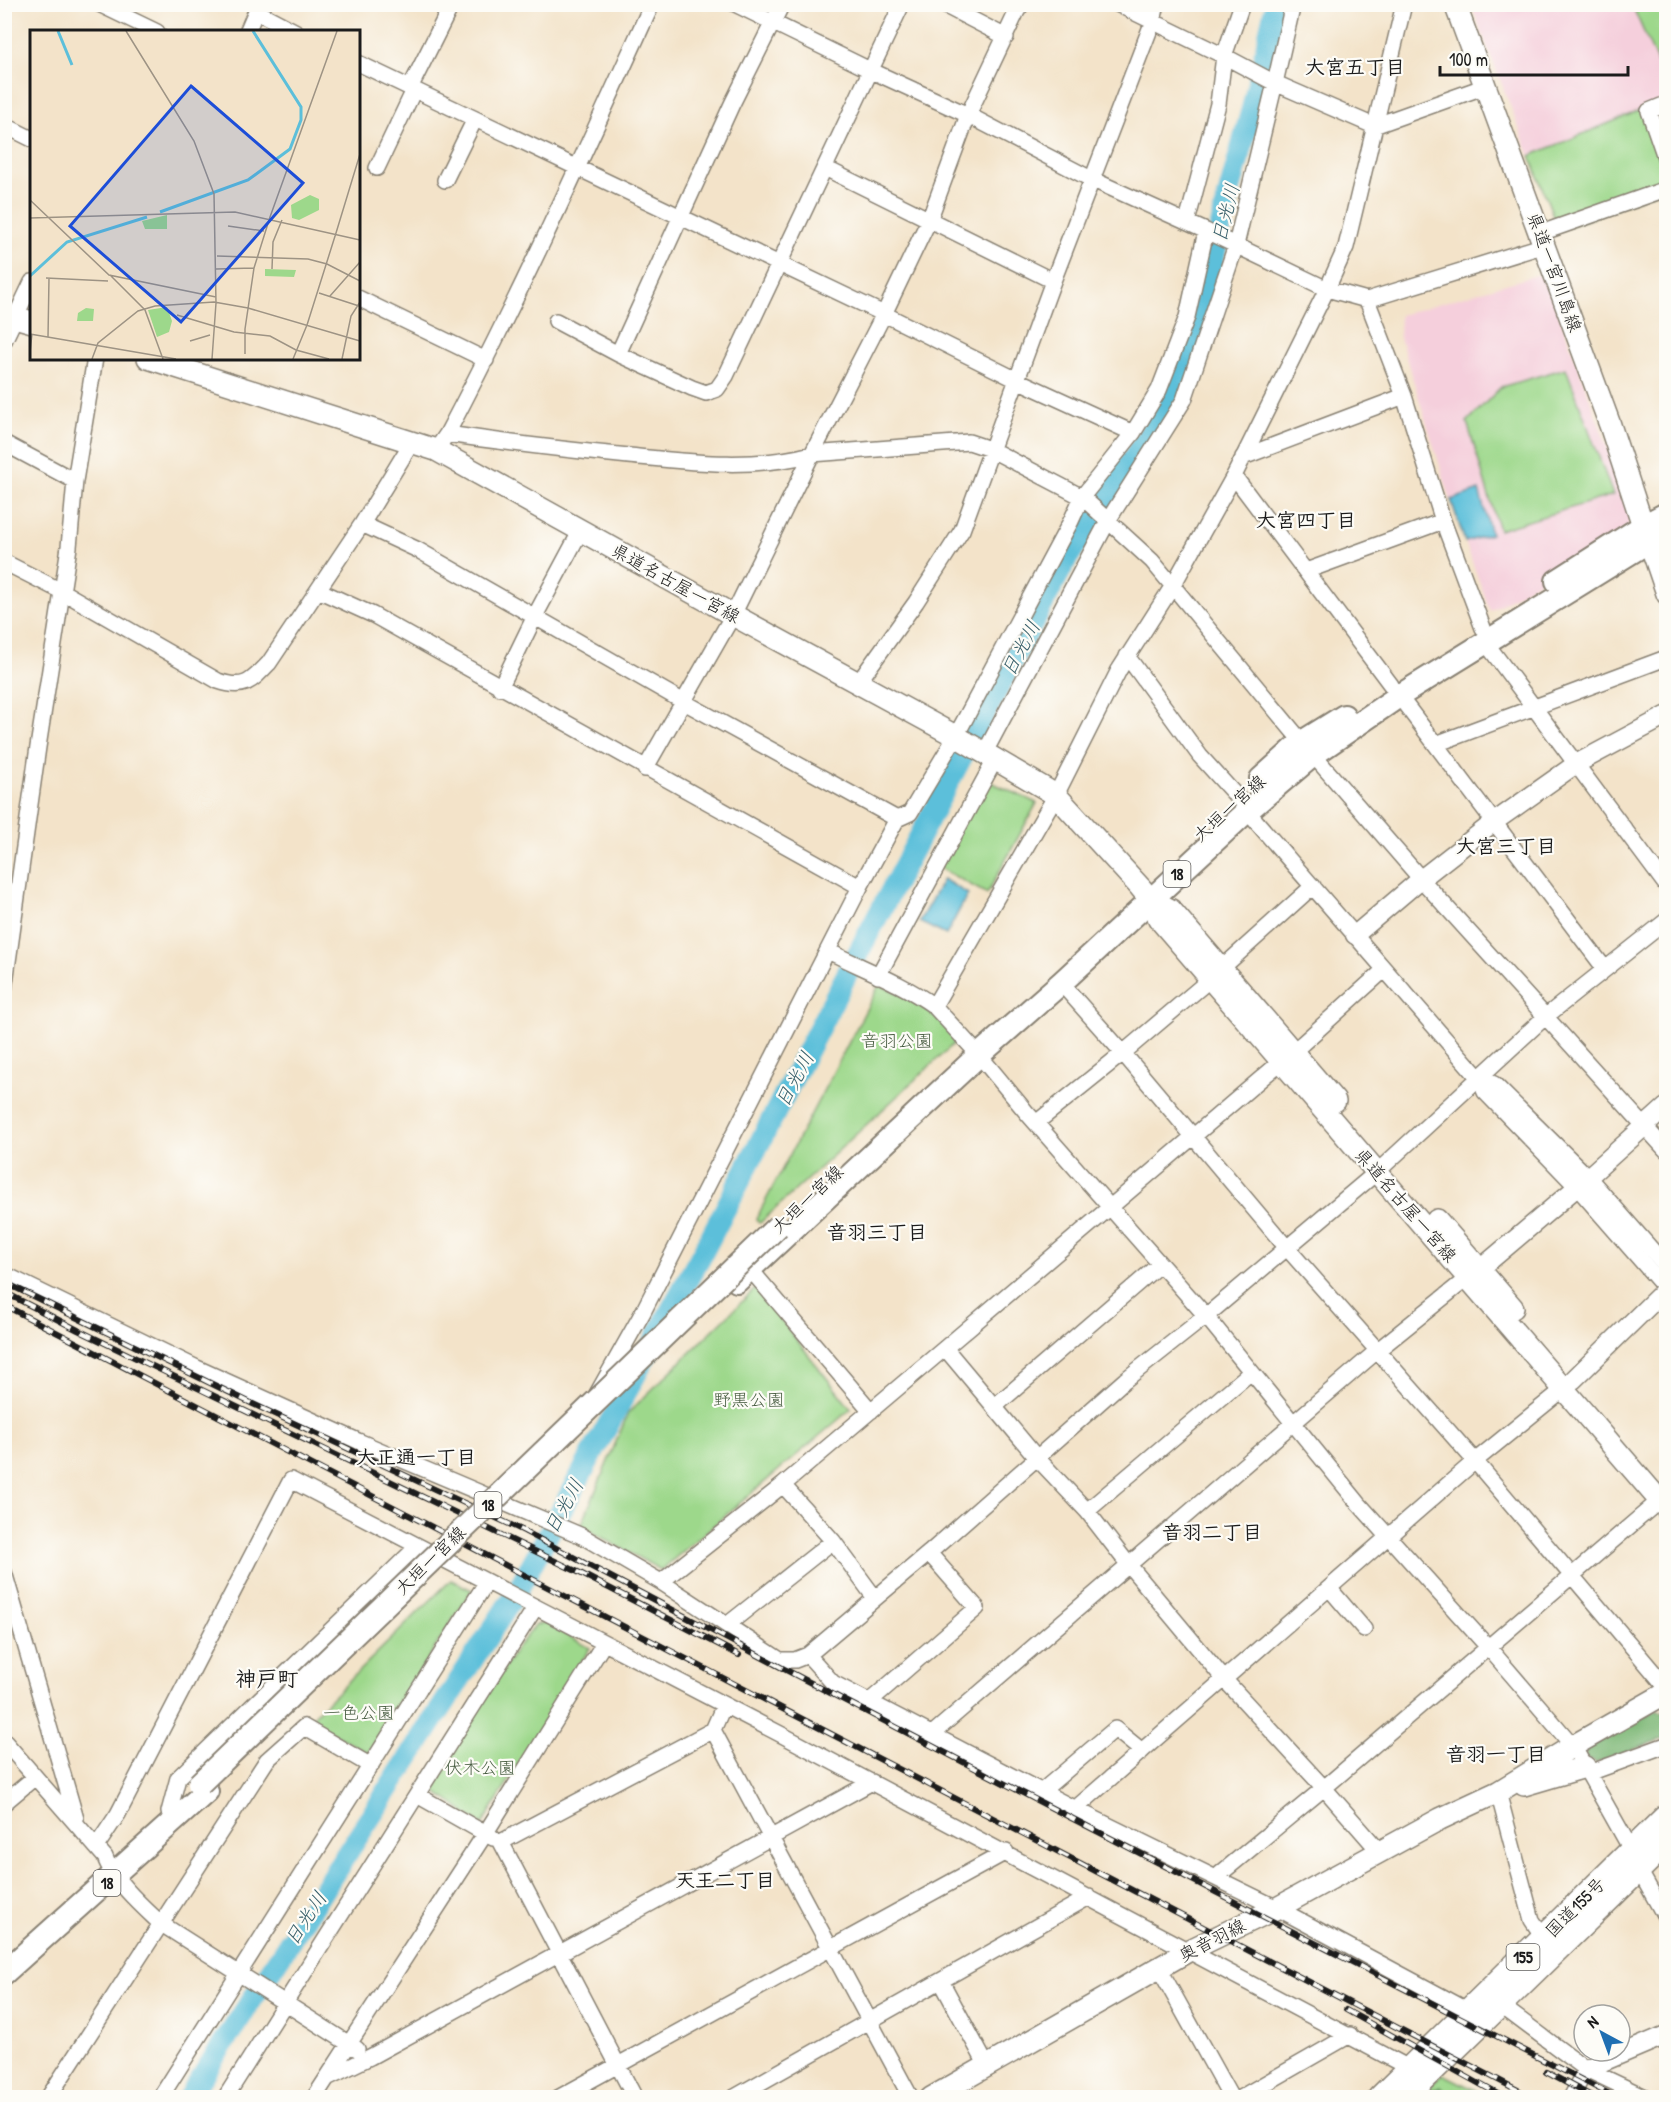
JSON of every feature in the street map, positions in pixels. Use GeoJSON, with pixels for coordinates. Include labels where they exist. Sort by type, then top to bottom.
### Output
{"type":"FeatureCollection","features":[{"type":"Feature","properties":{"kind":"highway","name":"国道155号"},"geometry":{"type":"LineString","coordinates":[[1404,2097],[1499,2004],[1635,1861],[1666,1817]]}},
{"type":"Feature","properties":{"kind":"highway","name":"国道155号"},"geometry":{"type":"LineString","coordinates":[[1380,2097],[1467,2010],[1544,1938],[1635,1861],[1666,1843]]}},
{"type":"Feature","properties":{"kind":"main road","name":"県道一宮川島線"},"geometry":{"type":"LineString","coordinates":[[1455,4],[1653,534]]}},
{"type":"Feature","properties":{"kind":"main road","name":"県道名古屋一宮線"},"geometry":{"type":"LineString","coordinates":[[154,360],[412,442],[442,442],[581,530],[988,754],[1056,795],[1145,893],[1171,910],[1216,973],[1286,1057],[1569,1383],[1665,1498]]}},
{"type":"Feature","properties":{"kind":"main road","name":"大垣一宮線"},"geometry":{"type":"LineString","coordinates":[[4,1958],[112,1871],[169,1812],[203,1787],[778,1226],[975,1051],[1061,983],[1145,893],[1243,805],[1308,749],[1484,635],[1653,534],[1666,514]]}},
{"type":"Feature","properties":{"kind":"main road","name":"大垣一宮線"},"geometry":{"type":"LineString","coordinates":[[4,1973],[744,1275],[1128,902],[1145,893]]}},
{"type":"Feature","properties":{"kind":"main road","name":"奥音羽線"},"geometry":{"type":"LineString","coordinates":[[931,2097],[1190,1950],[1277,1908],[1440,1819],[1498,1792],[1573,1746],[1666,1694]]}},
{"type":"Feature","properties":{"kind":"main road","name":"奥音羽線"},"geometry":{"type":"LineString","coordinates":[[1498,1792],[1587,1770]]}},
{"type":"Feature","properties":{"kind":"street"},"geometry":{"type":"LineString","coordinates":[[99,4],[153,30]]}},
{"type":"Feature","properties":{"kind":"street"},"geometry":{"type":"LineString","coordinates":[[652,4],[578,168],[486,360],[442,442],[538,447],[716,464],[969,442],[990,449],[1084,498],[1152,561],[1308,749],[1421,879],[1666,1150]]}},
{"type":"Feature","properties":{"kind":"street"},"geometry":{"type":"LineString","coordinates":[[735,4],[968,115],[1091,179],[1207,231],[1327,290],[1367,300],[1543,239],[1666,189]]}},
{"type":"Feature","properties":{"kind":"street"},"geometry":{"type":"LineString","coordinates":[[618,354],[732,104],[782,4]]}},
{"type":"Feature","properties":{"kind":"street"},"geometry":{"type":"LineString","coordinates":[[556,321],[618,354],[692,388],[706,393],[717,389],[726,376],[902,4]]}},
{"type":"Feature","properties":{"kind":"street"},"geometry":{"type":"LineString","coordinates":[[942,4],[1006,37]]}},
{"type":"Feature","properties":{"kind":"street"},"geometry":{"type":"LineString","coordinates":[[645,769],[733,615],[884,314],[930,218],[968,115],[1022,4]]}},
{"type":"Feature","properties":{"kind":"street"},"geometry":{"type":"LineString","coordinates":[[1117,4],[1224,56],[1249,71],[1374,126],[1486,86]]}},
{"type":"Feature","properties":{"kind":"street"},"geometry":{"type":"LineString","coordinates":[[858,683],[916,602],[962,530],[1053,280],[1153,21],[1157,4]]}},
{"type":"Feature","properties":{"kind":"street"},"geometry":{"type":"LineString","coordinates":[[1187,222],[1218,104],[1224,56],[1242,4]]}},
{"type":"Feature","properties":{"kind":"street"},"geometry":{"type":"LineString","coordinates":[[876,975],[1106,517],[1184,400],[1233,244],[1293,4]]}},
{"type":"Feature","properties":{"kind":"street"},"geometry":{"type":"LineString","coordinates":[[934,1006],[1056,795],[1127,656],[1172,587],[1234,476],[1327,290],[1346,247],[1404,4]]}},
{"type":"Feature","properties":{"kind":"street"},"geometry":{"type":"LineString","coordinates":[[248,30],[258,8],[293,30]]}},
{"type":"Feature","properties":{"kind":"street"},"geometry":{"type":"LineString","coordinates":[[377,168],[449,10]]}},
{"type":"Feature","properties":{"kind":"street"},"geometry":{"type":"LineString","coordinates":[[360,64],[884,314],[1017,380],[1133,433]]}},
{"type":"Feature","properties":{"kind":"street"},"geometry":{"type":"LineString","coordinates":[[1666,104],[1650,111],[1666,160]]}},
{"type":"Feature","properties":{"kind":"street"},"geometry":{"type":"LineString","coordinates":[[445,180],[475,118]]}},
{"type":"Feature","properties":{"kind":"street"},"geometry":{"type":"LineString","coordinates":[[4,125],[30,138]]}},
{"type":"Feature","properties":{"kind":"street"},"geometry":{"type":"LineString","coordinates":[[825,168],[1053,280]]}},
{"type":"Feature","properties":{"kind":"street"},"geometry":{"type":"LineString","coordinates":[[500,1503],[584,1420],[601,1384],[643,1312],[897,819],[910,813],[957,737],[1084,498],[1133,433],[1160,390],[1187,317],[1207,231]]}},
{"type":"Feature","properties":{"kind":"street"},"geometry":{"type":"LineString","coordinates":[[4,341],[30,287]]}},
{"type":"Feature","properties":{"kind":"street"},"geometry":{"type":"LineString","coordinates":[[360,299],[486,360]]}},
{"type":"Feature","properties":{"kind":"street"},"geometry":{"type":"LineString","coordinates":[[1367,300],[1404,396],[1443,521],[1484,635],[1534,707],[1666,885]]}},
{"type":"Feature","properties":{"kind":"street"},"geometry":{"type":"LineString","coordinates":[[4,990],[44,705],[63,592],[75,481],[95,360]]}},
{"type":"Feature","properties":{"kind":"street"},"geometry":{"type":"LineString","coordinates":[[1243,457],[1404,396]]}},
{"type":"Feature","properties":{"kind":"street"},"geometry":{"type":"LineString","coordinates":[[4,562],[63,592],[218,681],[240,686],[256,677],[269,663],[362,524],[412,442]]}},
{"type":"Feature","properties":{"kind":"street"},"geometry":{"type":"LineString","coordinates":[[4,443],[75,481]]}},
{"type":"Feature","properties":{"kind":"street"},"geometry":{"type":"LineString","coordinates":[[1234,476],[1605,969]]}},
{"type":"Feature","properties":{"kind":"street"},"geometry":{"type":"LineString","coordinates":[[1306,571],[1443,521]]}},
{"type":"Feature","properties":{"kind":"street"},"geometry":{"type":"LineString","coordinates":[[362,524],[418,550],[684,702],[897,819]]}},
{"type":"Feature","properties":{"kind":"street"},"geometry":{"type":"LineString","coordinates":[[500,688],[581,530]]}},
{"type":"Feature","properties":{"kind":"street"},"geometry":{"type":"LineString","coordinates":[[1653,534],[1666,595]]}},
{"type":"Feature","properties":{"kind":"street"},"geometry":{"type":"LineString","coordinates":[[318,590],[373,615],[645,769],[860,887]]}},
{"type":"Feature","properties":{"kind":"street"},"geometry":{"type":"LineString","coordinates":[[1127,656],[1200,756],[1479,1078],[1494,1084],[1582,1182],[1666,1266]]}},
{"type":"Feature","properties":{"kind":"street"},"geometry":{"type":"LineString","coordinates":[[1436,744],[1666,658]]}},
{"type":"Feature","properties":{"kind":"street"},"geometry":{"type":"LineString","coordinates":[[1355,934],[1494,822],[1576,764],[1666,716]]}},
{"type":"Feature","properties":{"kind":"street"},"geometry":{"type":"LineString","coordinates":[[1036,1123],[1123,1053],[1313,886]]}},
{"type":"Feature","properties":{"kind":"street"},"geometry":{"type":"LineString","coordinates":[[4,1274],[196,1368],[500,1503],[582,1536],[661,1582],[780,1659],[795,1660],[808,1655],[929,1553],[1125,1380],[1206,1316],[1382,1167],[1545,1017],[1666,921]]}},
{"type":"Feature","properties":{"kind":"street"},"geometry":{"type":"LineString","coordinates":[[828,951],[903,987],[934,1006],[1206,1316],[1292,1424],[1388,1537],[1488,1647],[1573,1746],[1666,1916]]}},
{"type":"Feature","properties":{"kind":"street"},"geometry":{"type":"LineString","coordinates":[[661,1582],[783,1485],[871,1411],[1286,1057],[1384,970]]}},
{"type":"Feature","properties":{"kind":"street"},"geometry":{"type":"LineString","coordinates":[[1061,983],[1287,1248],[1475,1461],[1666,1687]]}},
{"type":"Feature","properties":{"kind":"street"},"geometry":{"type":"LineString","coordinates":[[931,1735],[1378,1350],[1582,1182],[1666,1107]]}},
{"type":"Feature","properties":{"kind":"street"},"geometry":{"type":"LineString","coordinates":[[1075,1809],[1475,1461],[1569,1383],[1666,1289],[1582,1182]]}},
{"type":"Feature","properties":{"kind":"street"},"geometry":{"type":"LineString","coordinates":[[994,1407],[1160,1264]]}},
{"type":"Feature","properties":{"kind":"street"},"geometry":{"type":"LineString","coordinates":[[744,1275],[871,1411]]}},
{"type":"Feature","properties":{"kind":"street"},"geometry":{"type":"LineString","coordinates":[[945,1348],[1037,1458],[1087,1511],[1224,1679],[1380,1852]]}},
{"type":"Feature","properties":{"kind":"street"},"geometry":{"type":"LineString","coordinates":[[1087,1511],[1251,1372]]}},
{"type":"Feature","properties":{"kind":"street"},"geometry":{"type":"LineString","coordinates":[[96,1847],[118,1815],[291,1480],[1006,1852],[1409,2068]]}},
{"type":"Feature","properties":{"kind":"street"},"geometry":{"type":"LineString","coordinates":[[783,1485],[833,1540],[875,1598]]}},
{"type":"Feature","properties":{"kind":"street"},"geometry":{"type":"LineString","coordinates":[[1220,1880],[1220,1874],[1665,1498]]}},
{"type":"Feature","properties":{"kind":"street"},"geometry":{"type":"LineString","coordinates":[[727,1625],[833,1540]]}},
{"type":"Feature","properties":{"kind":"street"},"geometry":{"type":"LineString","coordinates":[[169,1812],[178,1778],[417,1547]]}},
{"type":"Feature","properties":{"kind":"street"},"geometry":{"type":"LineString","coordinates":[[870,1701],[977,1608],[929,1553]]}},
{"type":"Feature","properties":{"kind":"street"},"geometry":{"type":"LineString","coordinates":[[4,1572],[78,1825]]}},
{"type":"Feature","properties":{"kind":"street"},"geometry":{"type":"LineString","coordinates":[[160,2097],[489,1584]]}},
{"type":"Feature","properties":{"kind":"street"},"geometry":{"type":"LineString","coordinates":[[1329,1588],[1364,1629]]}},
{"type":"Feature","properties":{"kind":"street"},"geometry":{"type":"LineString","coordinates":[[225,2097],[417,1795],[533,1607]]}},
{"type":"Feature","properties":{"kind":"street"},"geometry":{"type":"LineString","coordinates":[[314,2097],[485,1834],[604,1643]]}},
{"type":"Feature","properties":{"kind":"street"},"geometry":{"type":"LineString","coordinates":[[808,1655],[833,1683],[1075,1809],[1277,1908],[1467,2010]]}},
{"type":"Feature","properties":{"kind":"street"},"geometry":{"type":"LineString","coordinates":[[501,1842],[713,1730],[724,1705]]}},
{"type":"Feature","properties":{"kind":"street"},"geometry":{"type":"LineString","coordinates":[[48,2097],[267,1760],[304,1727],[371,1766]]}},
{"type":"Feature","properties":{"kind":"street"},"geometry":{"type":"LineString","coordinates":[[1042,1791],[1115,1729],[1142,1751]]}},
{"type":"Feature","properties":{"kind":"street"},"geometry":{"type":"LineString","coordinates":[[713,1730],[911,2097]]}},
{"type":"Feature","properties":{"kind":"street"},"geometry":{"type":"LineString","coordinates":[[4,1742],[105,1857],[112,1871],[136,1900],[160,1923],[370,2057]]}},
{"type":"Feature","properties":{"kind":"street"},"geometry":{"type":"LineString","coordinates":[[1587,1770],[1666,1745]]}},
{"type":"Feature","properties":{"kind":"street"},"geometry":{"type":"LineString","coordinates":[[4,1803],[35,1777]]}},
{"type":"Feature","properties":{"kind":"street"},"geometry":{"type":"LineString","coordinates":[[327,2078],[370,2057],[872,1782]]}},
{"type":"Feature","properties":{"kind":"street"},"geometry":{"type":"LineString","coordinates":[[1498,1792],[1532,1920],[1544,1938]]}},
{"type":"Feature","properties":{"kind":"street"},"geometry":{"type":"LineString","coordinates":[[417,1795],[501,1842],[635,2097]]}},
{"type":"Feature","properties":{"kind":"street"},"geometry":{"type":"LineString","coordinates":[[558,2097],[1006,1852]]}},
{"type":"Feature","properties":{"kind":"street"},"geometry":{"type":"LineString","coordinates":[[733,2097],[1089,1897]]}},
{"type":"Feature","properties":{"kind":"street"},"geometry":{"type":"LineString","coordinates":[[1159,1968],[1231,2097]]}},
{"type":"Feature","properties":{"kind":"street"},"geometry":{"type":"LineString","coordinates":[[941,1981],[987,2066]]}},
{"type":"Feature","properties":{"kind":"street"},"geometry":{"type":"LineString","coordinates":[[1499,2004],[1586,2069],[1647,2097]]}},
{"type":"Feature","properties":{"kind":"street"},"geometry":{"type":"LineString","coordinates":[[1240,2097],[1350,2035]]}},
{"type":"Feature","properties":{"kind":"street"},"geometry":{"type":"LineString","coordinates":[[1571,2097],[1586,2069],[1666,2035]]}},
{"type":"Feature","properties":{"kind":"shaded area"},"geometry":{"type":"Polygon","coordinates":[[[1471,5],[1666,5],[1666,98],[1643,109],[1666,170],[1559,231],[1471,5]]]}},
{"type":"Feature","properties":{"kind":"shaded area"},"geometry":{"type":"Polygon","coordinates":[[[1544,273],[1632,515],[1627,528],[1490,611],[1457,520],[1399,335],[1400,315],[1544,273]]]}},
{"type":"Feature","properties":{"kind":"green space"},"geometry":{"type":"Polygon","coordinates":[[[1632,5],[1666,5],[1665,80],[1632,5]]]}},
{"type":"Feature","properties":{"kind":"green space"},"geometry":{"type":"Polygon","coordinates":[[[1643,109],[1666,170],[1666,188],[1559,231],[1530,156],[1643,109]]]}},
{"type":"Feature","properties":{"kind":"green space"},"geometry":{"type":"Polygon","coordinates":[[[1566,368],[1613,495],[1499,530],[1467,422],[1501,387],[1566,368]]]}},
{"type":"Feature","properties":{"kind":"green space"},"geometry":{"type":"Polygon","coordinates":[[[984,779],[1037,803],[987,894],[936,866],[984,779]]]}},
{"type":"Feature","properties":{"kind":"green space","name":"音羽公園"},"geometry":{"type":"Polygon","coordinates":[[[879,985],[923,1006],[958,1040],[760,1223],[756,1219],[879,985]]]}},
{"type":"Feature","properties":{"kind":"green space","name":"野黒公園"},"geometry":{"type":"Polygon","coordinates":[[[756,1288],[851,1409],[661,1570],[581,1526],[628,1413],[756,1288]]]}},
{"type":"Feature","properties":{"kind":"green space","name":"一色公園"},"geometry":{"type":"Polygon","coordinates":[[[451,1580],[472,1590],[368,1753],[309,1720],[451,1580]]]}},
{"type":"Feature","properties":{"kind":"green space","name":"伏木公園"},"geometry":{"type":"Polygon","coordinates":[[[545,1623],[590,1648],[482,1825],[433,1790],[430,1785],[516,1649],[536,1625],[545,1623]]]}},
{"type":"Feature","properties":{"kind":"green space"},"geometry":{"type":"Polygon","coordinates":[[[1657,1709],[1666,1714],[1666,1738],[1596,1763],[1585,1759],[1586,1749],[1657,1709]]]}},
{"type":"Feature","properties":{"kind":"green space"},"geometry":{"type":"Polygon","coordinates":[[[1443,2074],[1489,2097],[1418,2098],[1443,2074]]]}},
{"type":"Feature","properties":{"kind":"green space"},"geometry":{"type":"Polygon","coordinates":[[[1441,2087],[1448,2097],[1424,2097],[1430,2091],[1441,2087]]]}},
{"type":"Feature","properties":{"kind":"water"},"geometry":{"type":"Polygon","coordinates":[[[1479,490],[1491,534],[1465,542],[1451,500],[1479,490]]]}},
{"type":"Feature","properties":{"kind":"water"},"geometry":{"type":"Polygon","coordinates":[[[943,879],[968,894],[946,935],[919,922],[943,879]]]}},
{"type":"Feature","properties":{"kind":"waterway","name":"日光川"},"geometry":{"type":"LineString","coordinates":[[188,2098],[516,1593],[704,1250],[1066,560],[1152,429],[1180,381],[1202,311],[1276,4]]}},
{"type":"Feature","properties":{"kind":"railway"},"geometry":{"type":"LineString","coordinates":[[4,1282],[253,1404],[524,1531],[1046,1805],[1617,2098]]}},
{"type":"Feature","properties":{"kind":"railway"},"geometry":{"type":"LineString","coordinates":[[4,1292],[578,1572],[739,1655]]}},
{"type":"Feature","properties":{"kind":"railway"},"geometry":{"type":"LineString","coordinates":[[4,1305],[1533,2098]]}},
{"type":"Feature","properties":{"kind":"railway"},"geometry":{"type":"LineString","coordinates":[[1346,2010],[1505,2098]]}},
{"type":"Feature","properties":{"kind":"railway"},"geometry":{"type":"LineString","coordinates":[[1546,2072],[1595,2098]]}},
{"type":"Feature","properties":{"kind":"district","name":"大宮五丁目"},"geometry":{"type":"Point","coordinates":[1355,66]}},
{"type":"Feature","properties":{"kind":"district","name":"大宮四丁目"},"geometry":{"type":"Point","coordinates":[1306,519]}},
{"type":"Feature","properties":{"kind":"district","name":"大宮三丁目"},"geometry":{"type":"Point","coordinates":[1506,845]}},
{"type":"Feature","properties":{"kind":"district","name":"音羽三丁目"},"geometry":{"type":"Point","coordinates":[877,1231]}},
{"type":"Feature","properties":{"kind":"district","name":"大正通一丁目"},"geometry":{"type":"Point","coordinates":[416,1456]}},
{"type":"Feature","properties":{"kind":"district","name":"音羽二丁目"},"geometry":{"type":"Point","coordinates":[1212,1531]}},
{"type":"Feature","properties":{"kind":"district","name":"神戸町"},"geometry":{"type":"Point","coordinates":[267,1678]}},
{"type":"Feature","properties":{"kind":"district","name":"音羽一丁目"},"geometry":{"type":"Point","coordinates":[1496,1753]}},
{"type":"Feature","properties":{"kind":"district","name":"天王二丁目"},"geometry":{"type":"Point","coordinates":[725,1879]}}]}
